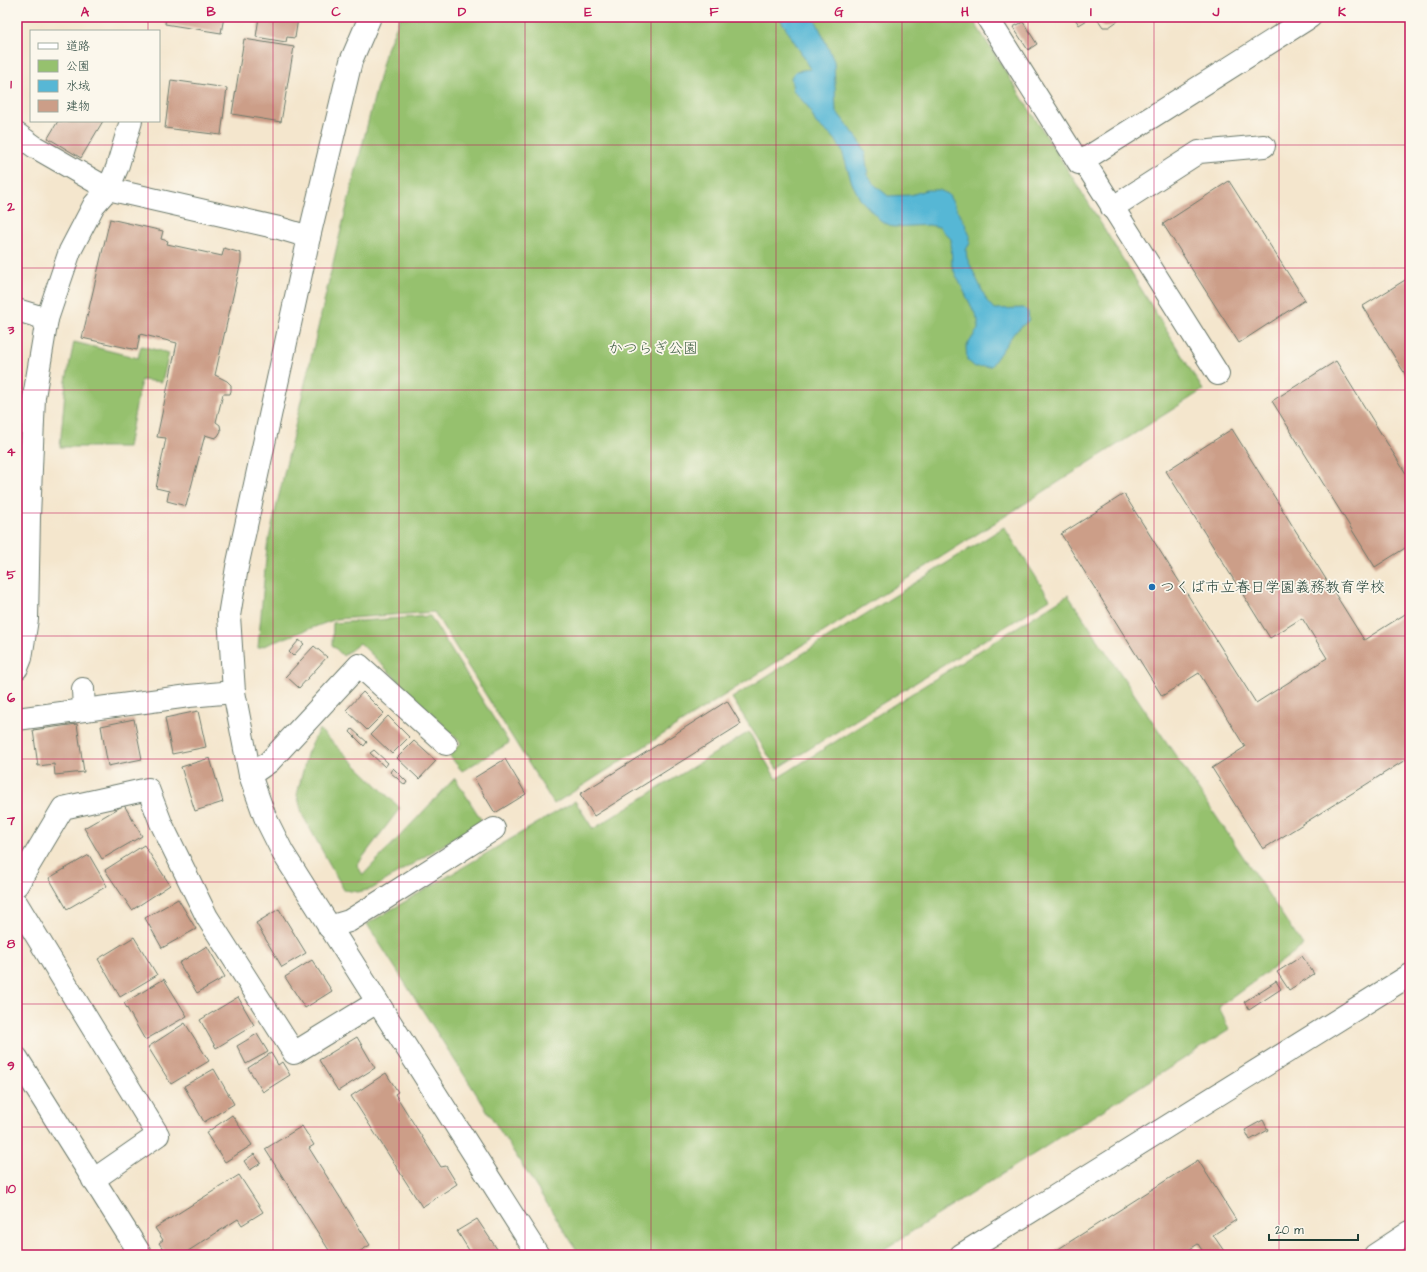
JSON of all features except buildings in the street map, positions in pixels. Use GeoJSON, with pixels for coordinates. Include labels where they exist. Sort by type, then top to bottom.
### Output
{"type":"FeatureCollection","features":[{"type":"Feature","properties":{"kind":"street"},"geometry":{"type":"LineString","coordinates":[[370,17],[351,61],[309,237],[234,581],[229,616],[234,692],[250,775],[265,817],[283,854],[538,1255]]}},
{"type":"Feature","properties":{"kind":"street"},"geometry":{"type":"LineString","coordinates":[[987,17],[1079,163],[1310,17]]}},
{"type":"Feature","properties":{"kind":"street"},"geometry":{"type":"LineString","coordinates":[[17,668],[21,658],[27,619],[23,515],[34,397],[47,319],[70,251],[94,205],[108,189],[117,168],[131,122]]}},
{"type":"Feature","properties":{"kind":"street"},"geometry":{"type":"LineString","coordinates":[[17,134],[35,147],[108,189],[272,226],[309,237]]}},
{"type":"Feature","properties":{"kind":"street"},"geometry":{"type":"LineString","coordinates":[[1112,208],[1199,152],[1264,146]]}},
{"type":"Feature","properties":{"kind":"street"},"geometry":{"type":"LineString","coordinates":[[1083,160],[1218,374]]}},
{"type":"Feature","properties":{"kind":"street"},"geometry":{"type":"LineString","coordinates":[[17,310],[47,319]]}},
{"type":"Feature","properties":{"kind":"street"},"geometry":{"type":"LineString","coordinates":[[250,775],[269,762],[359,665],[446,744]]}},
{"type":"Feature","properties":{"kind":"street"},"geometry":{"type":"LineString","coordinates":[[17,719],[83,700],[189,696],[234,692]]}},
{"type":"Feature","properties":{"kind":"street"},"geometry":{"type":"LineString","coordinates":[[17,885],[63,808],[148,789],[161,823],[207,917],[294,1053],[377,1002]]}},
{"type":"Feature","properties":{"kind":"street"},"geometry":{"type":"LineString","coordinates":[[329,927],[349,921],[494,829]]}},
{"type":"Feature","properties":{"kind":"street"},"geometry":{"type":"LineString","coordinates":[[17,904],[158,1135],[93,1180]]}},
{"type":"Feature","properties":{"kind":"street"},"geometry":{"type":"LineString","coordinates":[[961,1255],[1407,984]]}},
{"type":"Feature","properties":{"kind":"street"},"geometry":{"type":"LineString","coordinates":[[17,1058],[141,1255]]}},
{"type":"Feature","properties":{"kind":"street"},"geometry":{"type":"LineString","coordinates":[[1375,1255],[1410,1232]]}},
{"type":"Feature","properties":{"kind":"green space","name":"かつらぎ公園"},"geometry":{"type":"Polygon","coordinates":[[[400,17],[971,17],[1086,199],[1203,390],[554,804],[434,612],[336,619],[258,648],[267,547],[337,246],[385,54],[400,17]]]}},
{"type":"Feature","properties":{"kind":"green space"},"geometry":{"type":"Polygon","coordinates":[[[74,342],[138,358],[141,346],[169,353],[162,382],[141,380],[128,447],[60,447],[66,381],[74,342]]]}},
{"type":"Feature","properties":{"kind":"green space"},"geometry":{"type":"Polygon","coordinates":[[[1004,527],[1050,599],[777,769],[732,698],[1004,527]]]}},
{"type":"Feature","properties":{"kind":"green space"},"geometry":{"type":"Polygon","coordinates":[[[1068,595],[1303,946],[1219,1007],[1229,1030],[875,1255],[580,1255],[367,924],[575,801],[593,829],[749,732],[776,779],[1068,595]]]}},
{"type":"Feature","properties":{"kind":"green space"},"geometry":{"type":"Polygon","coordinates":[[[430,616],[509,743],[462,771],[449,755],[461,743],[360,643],[343,656],[332,645],[333,623],[430,616]]]}},
{"type":"Feature","properties":{"kind":"green space"},"geometry":{"type":"Polygon","coordinates":[[[319,729],[400,808],[357,865],[363,875],[455,778],[482,821],[372,889],[358,892],[344,890],[303,816],[297,795],[307,754],[319,729]]]}},
{"type":"Feature","properties":{"kind":"water"},"geometry":{"type":"Polygon","coordinates":[[[779,17],[813,17],[817,23],[834,61],[836,111],[859,140],[865,152],[868,176],[875,185],[888,196],[911,195],[926,190],[939,190],[948,194],[970,236],[970,243],[966,250],[967,258],[987,301],[994,309],[1024,308],[1028,312],[1029,320],[1014,333],[991,366],[975,367],[967,360],[966,347],[978,329],[978,320],[952,267],[951,239],[939,227],[929,225],[894,227],[880,220],[860,199],[852,183],[842,151],[835,139],[816,123],[808,107],[793,90],[791,77],[796,71],[811,69],[779,17]]]}},
{"type":"Feature","properties":{"kind":"place","name":"つくば市立春日学園義務教育学校"},"geometry":{"type":"Point","coordinates":[1152,587]}}]}
